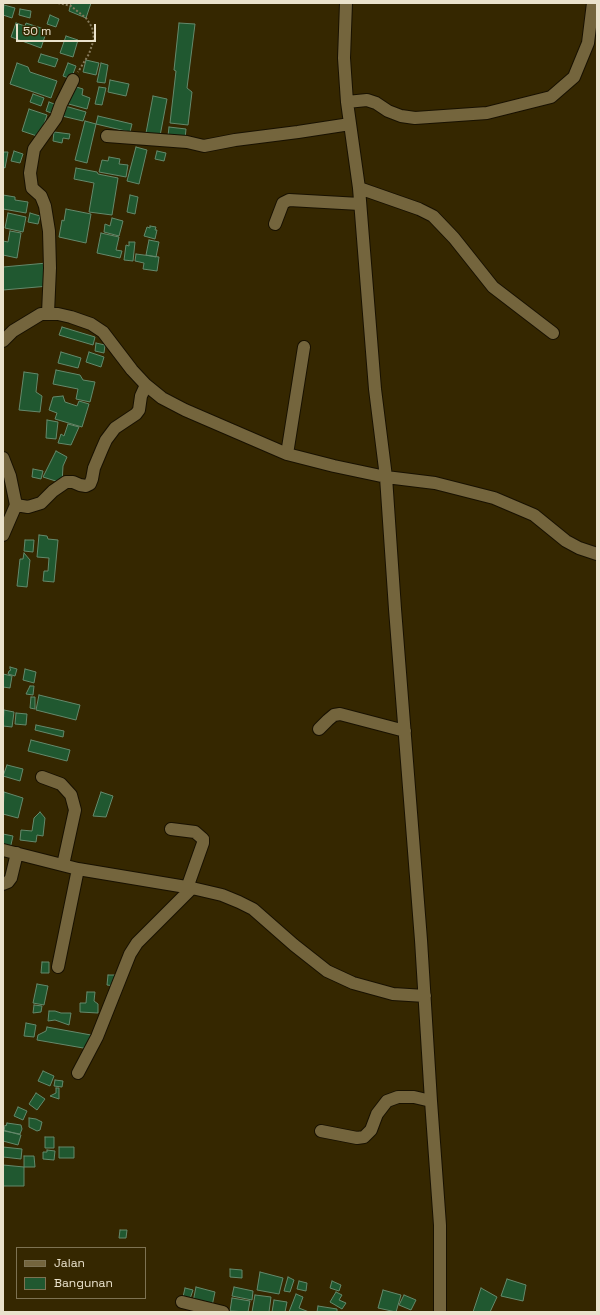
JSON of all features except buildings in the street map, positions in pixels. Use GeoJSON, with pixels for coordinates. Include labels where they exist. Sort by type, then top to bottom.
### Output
{"type":"FeatureCollection","features":[{"type":"Feature","properties":{"kind":"street"},"geometry":{"type":"LineString","coordinates":[[346,3],[344,58],[347,102],[359,188],[375,390],[386,477],[421,940],[441,1236],[440,1312]]}},
{"type":"Feature","properties":{"kind":"street"},"geometry":{"type":"LineString","coordinates":[[347,102],[367,100],[376,103],[394,114],[415,118],[488,113],[551,97],[574,77],[588,43],[593,3]]}},
{"type":"Feature","properties":{"kind":"street"},"geometry":{"type":"LineString","coordinates":[[48,313],[50,268],[49,231],[45,206],[41,196],[32,188],[30,173],[34,149],[56,118],[73,80]]}},
{"type":"Feature","properties":{"kind":"street"},"geometry":{"type":"LineString","coordinates":[[107,136],[187,142],[204,146],[234,140],[350,124]]}},
{"type":"Feature","properties":{"kind":"street"},"geometry":{"type":"LineString","coordinates":[[359,188],[419,208],[433,216],[454,238],[493,287],[553,333]]}},
{"type":"Feature","properties":{"kind":"street"},"geometry":{"type":"LineString","coordinates":[[275,224],[283,203],[289,200],[360,204]]}},
{"type":"Feature","properties":{"kind":"street"},"geometry":{"type":"LineString","coordinates":[[3,340],[13,331],[41,314],[48,313],[71,317],[90,324],[102,332],[146,385],[162,398],[185,410],[287,454],[386,477],[435,483],[494,498],[534,515],[566,541],[579,548],[597,554]]}},
{"type":"Feature","properties":{"kind":"street"},"geometry":{"type":"LineString","coordinates":[[287,454],[304,347]]}},
{"type":"Feature","properties":{"kind":"street"},"geometry":{"type":"LineString","coordinates":[[16,505],[28,507],[41,503],[53,491],[66,482],[73,482],[86,486],[90,484],[94,468],[106,440],[115,428],[136,414],[139,410],[140,396],[146,385]]}},
{"type":"Feature","properties":{"kind":"street"},"geometry":{"type":"LineString","coordinates":[[3,458],[10,476],[16,505],[3,535]]}},
{"type":"Feature","properties":{"kind":"street"},"geometry":{"type":"LineString","coordinates":[[319,729],[334,715],[340,714],[405,731]]}},
{"type":"Feature","properties":{"kind":"street"},"geometry":{"type":"LineString","coordinates":[[42,777],[61,784],[71,795],[75,810],[63,865]]}},
{"type":"Feature","properties":{"kind":"street"},"geometry":{"type":"LineString","coordinates":[[78,1073],[97,1037],[130,954],[137,943],[189,888],[203,843],[202,839],[195,832],[171,829]]}},
{"type":"Feature","properties":{"kind":"street"},"geometry":{"type":"LineString","coordinates":[[3,850],[78,869],[222,895],[253,909],[294,945],[333,974],[353,982],[393,994],[424,996]]}},
{"type":"Feature","properties":{"kind":"street"},"geometry":{"type":"LineString","coordinates":[[3,884],[8,882],[11,878],[17,853]]}},
{"type":"Feature","properties":{"kind":"street"},"geometry":{"type":"LineString","coordinates":[[58,967],[78,869]]}},
{"type":"Feature","properties":{"kind":"street"},"geometry":{"type":"LineString","coordinates":[[321,1130],[356,1138],[364,1137],[371,1130],[377,1114],[387,1101],[398,1096],[431,1100]]}},
{"type":"Feature","properties":{"kind":"street"},"geometry":{"type":"LineString","coordinates":[[182,1302],[223,1312]]}},
{"type":"Feature","properties":{"kind":"path"},"geometry":{"type":"LineString","coordinates":[[58,3],[71,6],[86,18],[92,27],[94,39],[89,54],[73,80]]}}]}
